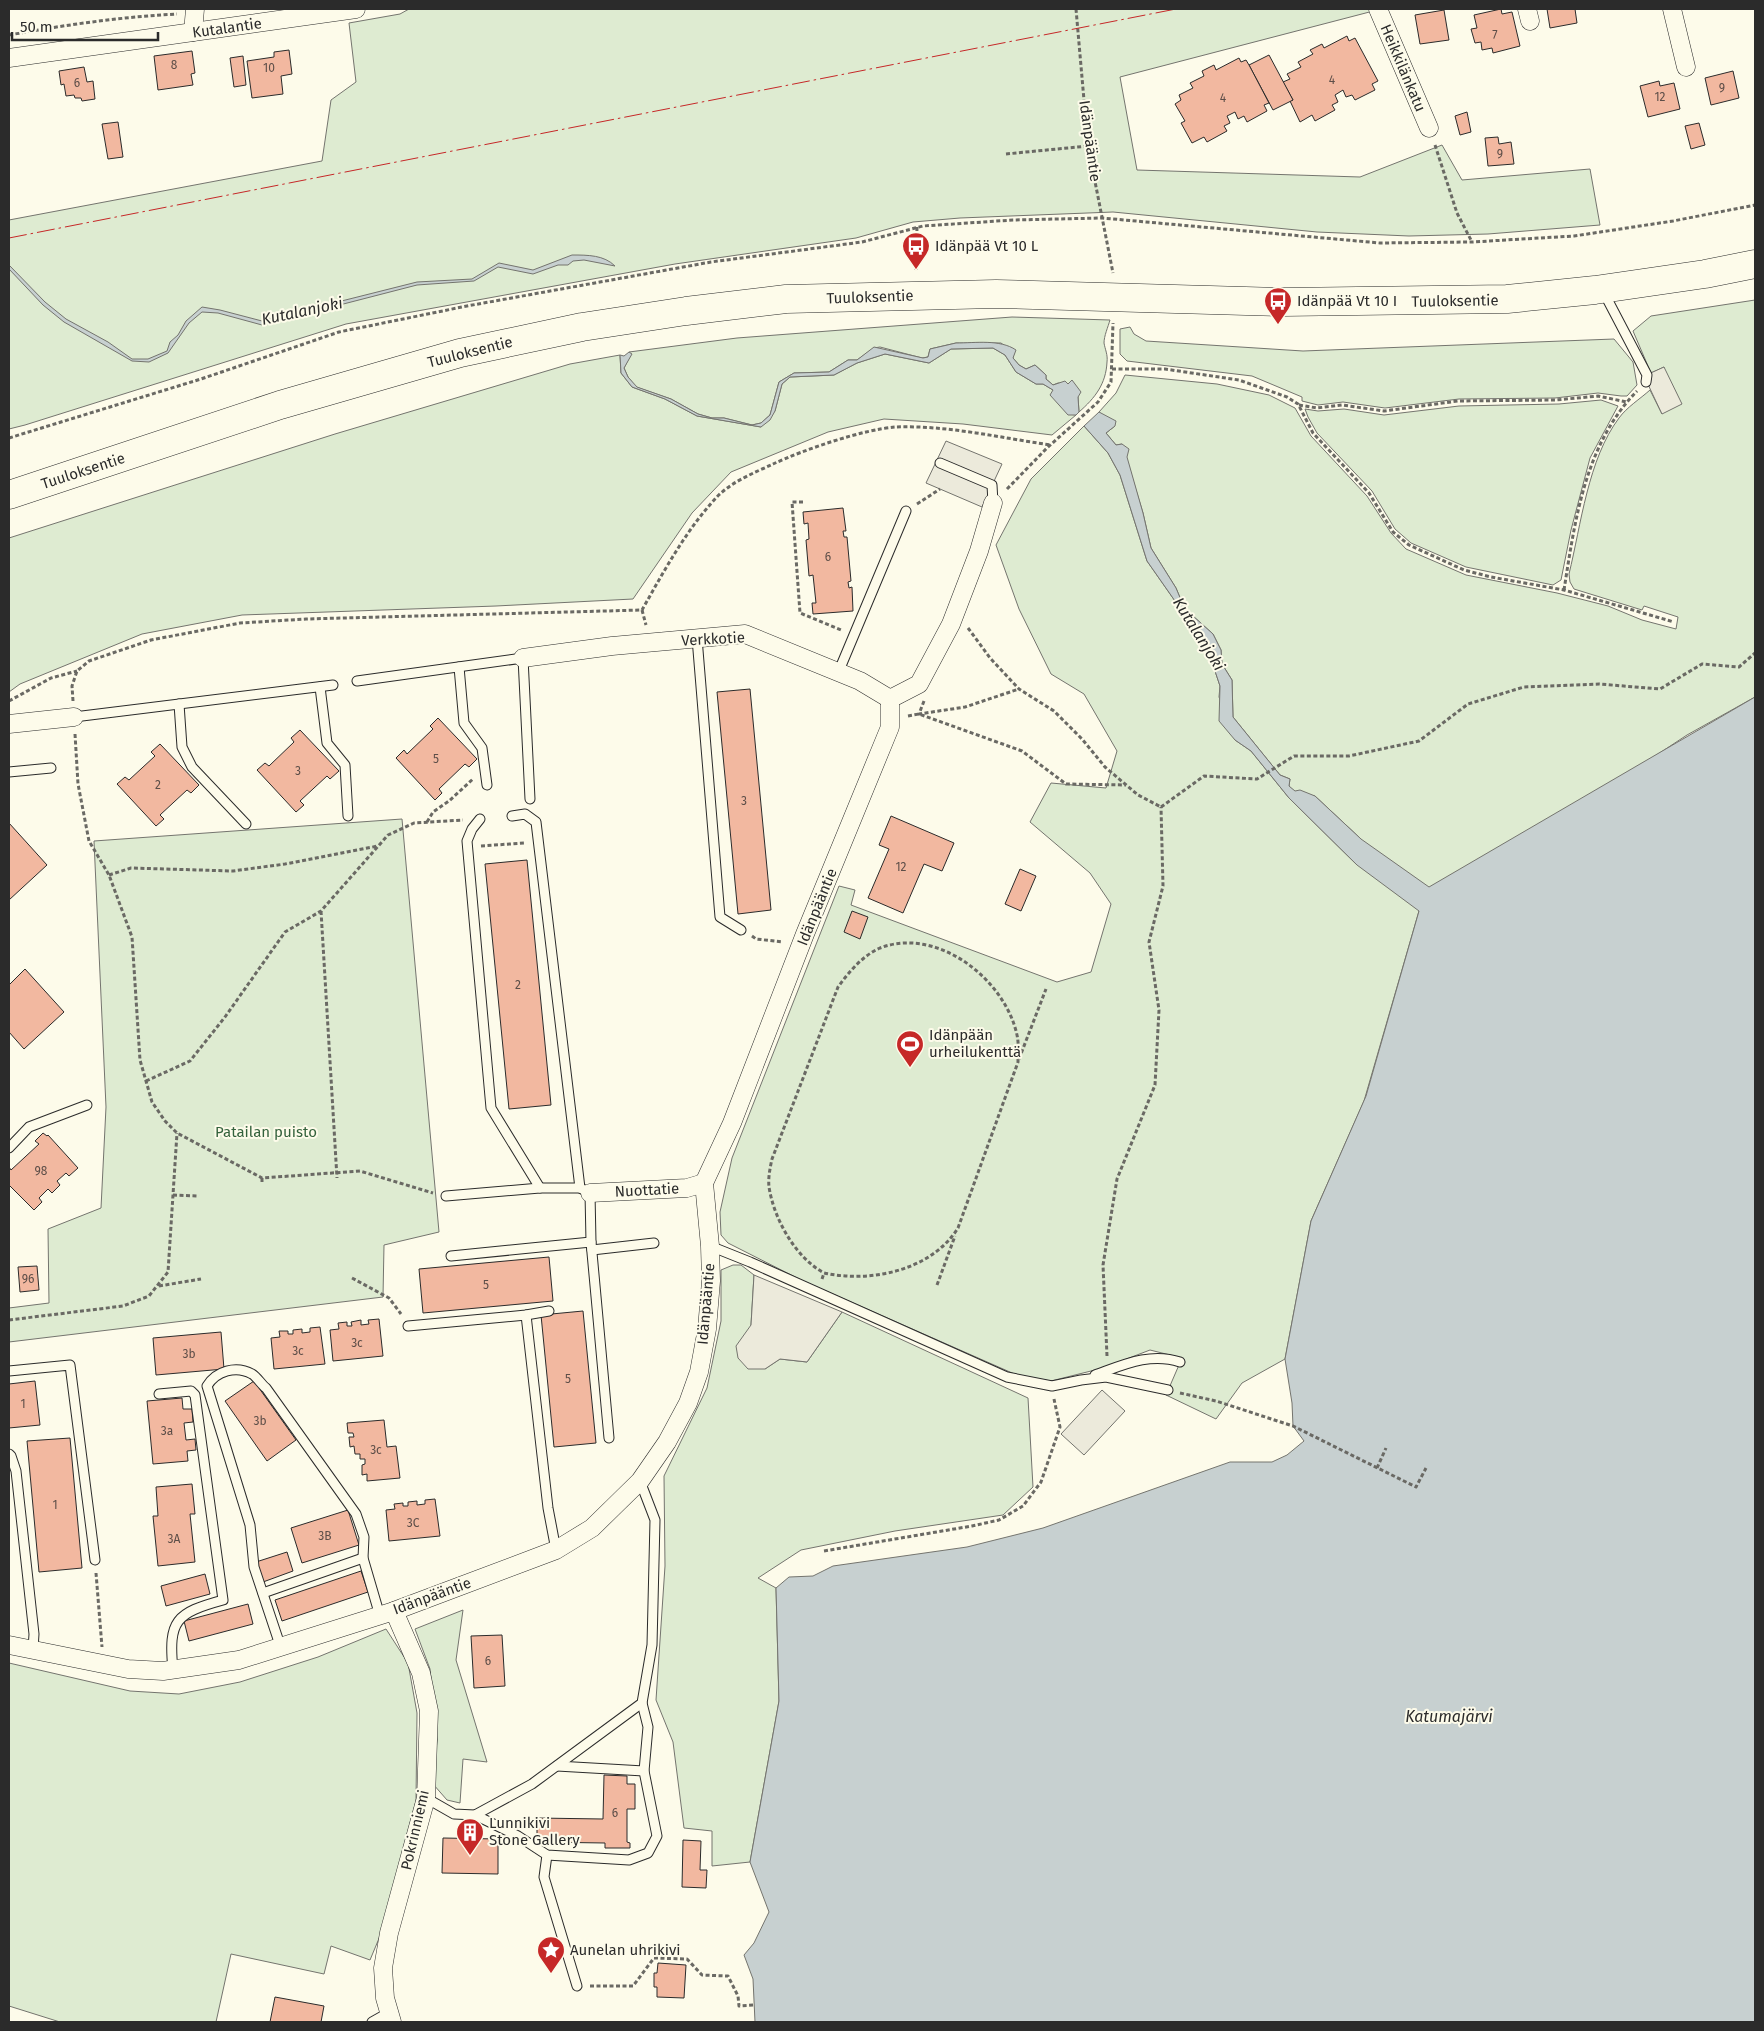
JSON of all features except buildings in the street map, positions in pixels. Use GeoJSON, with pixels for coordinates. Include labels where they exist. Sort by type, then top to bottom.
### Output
{"type":"FeatureCollection","features":[{"type":"Feature","properties":{"kind":"highway","name":"Tuuloksentie"},"geometry":{"type":"LineString","coordinates":[[9,495],[280,405],[460,353],[582,327],[686,311],[786,299],[996,294],[1284,302],[1508,300],[1705,274],[1755,264]]}},
{"type":"Feature","properties":{"kind":"street","name":"Kutalantie"},"geometry":{"type":"LineString","coordinates":[[9,58],[356,9]]}},
{"type":"Feature","properties":{"kind":"street","name":"Heikkilänkatu"},"geometry":{"type":"LineString","coordinates":[[1378,9],[1429,128]]}},
{"type":"Feature","properties":{"kind":"street"},"geometry":{"type":"LineString","coordinates":[[1672,9],[1686,67]]}},
{"type":"Feature","properties":{"kind":"street"},"geometry":{"type":"LineString","coordinates":[[193,32],[195,11]]}},
{"type":"Feature","properties":{"kind":"street"},"geometry":{"type":"LineString","coordinates":[[890,699],[919,684],[951,624],[979,551],[993,503]]}},
{"type":"Feature","properties":{"kind":"street","name":"Verkkotie"},"geometry":{"type":"LineString","coordinates":[[523,658],[612,646],[745,634],[860,681],[890,699]]}},
{"type":"Feature","properties":{"kind":"street","name":"Idänpääntie"},"geometry":{"type":"LineString","coordinates":[[9,1645],[128,1668],[173,1670],[239,1660],[387,1613],[556,1550],[592,1528],[640,1481],[667,1442],[688,1403],[699,1372],[707,1329],[711,1281],[704,1183],[732,1123],[805,934],[890,727],[890,699]]}},
{"type":"Feature","properties":{"kind":"street"},"geometry":{"type":"LineString","coordinates":[[9,724],[74,717]]}},
{"type":"Feature","properties":{"kind":"street","name":"Nuottatie"},"geometry":{"type":"LineString","coordinates":[[585,1191],[687,1188],[704,1183]]}},
{"type":"Feature","properties":{"kind":"street","name":"Pokrinniemi"},"geometry":{"type":"LineString","coordinates":[[387,1613],[421,1673],[429,1711],[426,1798],[389,1933],[383,1968],[390,2018]]}},
{"type":"Feature","properties":{"kind":"lane"},"geometry":{"type":"LineString","coordinates":[[1602,289],[1647,375],[1646,382]]}},
{"type":"Feature","properties":{"kind":"lane"},"geometry":{"type":"LineString","coordinates":[[940,463],[992,485],[993,503]]}},
{"type":"Feature","properties":{"kind":"lane"},"geometry":{"type":"LineString","coordinates":[[838,673],[906,511]]}},
{"type":"Feature","properties":{"kind":"lane"},"geometry":{"type":"LineString","coordinates":[[697,638],[720,917],[741,930]]}},
{"type":"Feature","properties":{"kind":"lane"},"geometry":{"type":"LineString","coordinates":[[357,681],[523,658],[530,799]]}},
{"type":"Feature","properties":{"kind":"lane"},"geometry":{"type":"LineString","coordinates":[[459,666],[464,723],[482,748],[487,785]]}},
{"type":"Feature","properties":{"kind":"lane"},"geometry":{"type":"LineString","coordinates":[[74,717],[333,685]]}},
{"type":"Feature","properties":{"kind":"lane"},"geometry":{"type":"LineString","coordinates":[[320,687],[327,742],[345,765],[348,816]]}},
{"type":"Feature","properties":{"kind":"lane"},"geometry":{"type":"LineString","coordinates":[[179,704],[182,747],[192,767],[246,824]]}},
{"type":"Feature","properties":{"kind":"lane"},"geometry":{"type":"LineString","coordinates":[[9,772],[51,768]]}},
{"type":"Feature","properties":{"kind":"lane"},"geometry":{"type":"LineString","coordinates":[[512,816],[525,814],[536,822],[585,1191],[609,1438]]}},
{"type":"Feature","properties":{"kind":"lane"},"geometry":{"type":"LineString","coordinates":[[480,819],[472,829],[467,841],[491,1108],[540,1188]]}},
{"type":"Feature","properties":{"kind":"lane"},"geometry":{"type":"LineString","coordinates":[[9,1148],[29,1127],[87,1105]]}},
{"type":"Feature","properties":{"kind":"lane"},"geometry":{"type":"LineString","coordinates":[[446,1196],[540,1188],[585,1191]]}},
{"type":"Feature","properties":{"kind":"lane"},"geometry":{"type":"LineString","coordinates":[[451,1256],[654,1242]]}},
{"type":"Feature","properties":{"kind":"lane"},"geometry":{"type":"LineString","coordinates":[[710,1246],[1007,1377],[1052,1386],[1106,1377],[1168,1390]]}},
{"type":"Feature","properties":{"kind":"lane"},"geometry":{"type":"LineString","coordinates":[[408,1326],[526,1315],[549,1311]]}},
{"type":"Feature","properties":{"kind":"lane"},"geometry":{"type":"LineString","coordinates":[[526,1315],[548,1508],[556,1550]]}},
{"type":"Feature","properties":{"kind":"lane"},"geometry":{"type":"LineString","coordinates":[[1080,1380],[1142,1358],[1170,1359],[1180,1362]]}},
{"type":"Feature","properties":{"kind":"lane"},"geometry":{"type":"LineString","coordinates":[[9,1371],[70,1365],[95,1560]]}},
{"type":"Feature","properties":{"kind":"lane"},"geometry":{"type":"LineString","coordinates":[[281,1648],[254,1567],[250,1525],[207,1386],[221,1372],[240,1369],[253,1375],[266,1388],[356,1514],[364,1537],[363,1558],[387,1613]]}},
{"type":"Feature","properties":{"kind":"lane"},"geometry":{"type":"LineString","coordinates":[[159,1394],[190,1391],[195,1395],[223,1600],[195,1608],[178,1620],[172,1634],[173,1670]]}},
{"type":"Feature","properties":{"kind":"lane"},"geometry":{"type":"LineString","coordinates":[[9,1454],[12,1456],[16,1472],[34,1634],[33,1649]]}},
{"type":"Feature","properties":{"kind":"lane"},"geometry":{"type":"LineString","coordinates":[[426,1798],[454,1814],[475,1815],[518,1836],[547,1855],[630,1860],[648,1853],[658,1836],[644,1771],[648,1727],[642,1702],[652,1645],[655,1520],[640,1481]]}},
{"type":"Feature","properties":{"kind":"lane"},"geometry":{"type":"LineString","coordinates":[[263,1593],[363,1558]]}},
{"type":"Feature","properties":{"kind":"lane"},"geometry":{"type":"LineString","coordinates":[[475,1815],[532,1784],[642,1702]]}},
{"type":"Feature","properties":{"kind":"lane"},"geometry":{"type":"LineString","coordinates":[[557,1766],[644,1771]]}},
{"type":"Feature","properties":{"kind":"lane"},"geometry":{"type":"LineString","coordinates":[[547,1855],[544,1877],[577,1986]]}},
{"type":"Feature","properties":{"kind":"lane"},"geometry":{"type":"LineString","coordinates":[[372,2022],[390,2018]]}},
{"type":"Feature","properties":{"kind":"path","name":"Idänpääntie"},"geometry":{"type":"LineString","coordinates":[[1076,9],[1088,146],[1113,273]]}},
{"type":"Feature","properties":{"kind":"path","name":"Kutalantie"},"geometry":{"type":"LineString","coordinates":[[9,34],[69,24],[195,11]]}},
{"type":"Feature","properties":{"kind":"path"},"geometry":{"type":"LineString","coordinates":[[1429,128],[1457,213],[1472,242],[1574,236],[1673,221],[1755,205]]}},
{"type":"Feature","properties":{"kind":"path"},"geometry":{"type":"LineString","coordinates":[[1006,154],[1088,146]]}},
{"type":"Feature","properties":{"kind":"path"},"geometry":{"type":"LineString","coordinates":[[916,270],[917,228]]}},
{"type":"Feature","properties":{"kind":"path"},"geometry":{"type":"LineString","coordinates":[[993,503],[1051,444],[1098,402],[1111,382],[1113,323]]}},
{"type":"Feature","properties":{"kind":"path"},"geometry":{"type":"LineString","coordinates":[[1112,369],[1165,370],[1239,380],[1287,397],[1298,404],[1317,408],[1342,404],[1384,411],[1458,401],[1556,400],[1598,396],[1627,402]]}},
{"type":"Feature","properties":{"kind":"path"},"geometry":{"type":"LineString","coordinates":[[1564,590],[1585,482],[1601,441],[1627,402],[1646,382]]}},
{"type":"Feature","properties":{"kind":"path"},"geometry":{"type":"LineString","coordinates":[[1298,404],[1313,433],[1369,493],[1394,532],[1410,546],[1490,577],[1564,590],[1674,622]]}},
{"type":"Feature","properties":{"kind":"path"},"geometry":{"type":"LineString","coordinates":[[9,701],[52,678],[77,671],[89,661],[151,640],[240,623],[306,618],[642,610],[686,535],[716,497],[742,479],[786,458],[859,434],[895,427],[930,428],[1051,444]]}},
{"type":"Feature","properties":{"kind":"path"},"geometry":{"type":"LineString","coordinates":[[906,511],[940,489]]}},
{"type":"Feature","properties":{"kind":"path"},"geometry":{"type":"LineString","coordinates":[[803,502],[792,502],[800,613],[853,635]]}},
{"type":"Feature","properties":{"kind":"path"},"geometry":{"type":"LineString","coordinates":[[955,612],[990,658],[1019,689],[1054,711],[1082,739],[1105,767],[1138,795],[1161,807]]}},
{"type":"Feature","properties":{"kind":"path"},"geometry":{"type":"LineString","coordinates":[[1161,807],[1204,776],[1257,779],[1294,756],[1349,756],[1419,741],[1468,704],[1524,687],[1599,684],[1660,689],[1702,664],[1739,667],[1755,653]]}},
{"type":"Feature","properties":{"kind":"path"},"geometry":{"type":"LineString","coordinates":[[77,671],[72,686],[78,784],[88,841],[109,875],[132,937],[140,1060],[152,1102],[165,1121],[177,1132],[262,1178],[360,1171],[446,1196]]}},
{"type":"Feature","properties":{"kind":"path"},"geometry":{"type":"LineString","coordinates":[[919,684],[924,700],[919,714]]}},
{"type":"Feature","properties":{"kind":"path"},"geometry":{"type":"LineString","coordinates":[[919,714],[965,707],[1019,689]]}},
{"type":"Feature","properties":{"kind":"path"},"geometry":{"type":"LineString","coordinates":[[919,714],[1022,751],[1066,784],[1126,785]]}},
{"type":"Feature","properties":{"kind":"path"},"geometry":{"type":"LineString","coordinates":[[427,822],[434,812],[450,801],[484,768]]}},
{"type":"Feature","properties":{"kind":"path"},"geometry":{"type":"LineString","coordinates":[[1108,1370],[1103,1265],[1117,1179],[1155,1085],[1159,1010],[1149,942],[1163,886],[1161,807]]}},
{"type":"Feature","properties":{"kind":"path"},"geometry":{"type":"LineString","coordinates":[[146,1081],[190,1061],[225,1017],[285,932],[321,911],[388,834],[414,823],[480,819]]}},
{"type":"Feature","properties":{"kind":"path"},"geometry":{"type":"LineString","coordinates":[[468,847],[539,842]]}},
{"type":"Feature","properties":{"kind":"path"},"geometry":{"type":"LineString","coordinates":[[109,875],[131,868],[232,871],[285,864],[378,846]]}},
{"type":"Feature","properties":{"kind":"path"},"geometry":{"type":"LineString","coordinates":[[321,911],[337,1178]]}},
{"type":"Feature","properties":{"kind":"path"},"geometry":{"type":"LineString","coordinates":[[741,930],[756,939],[789,943]]}},
{"type":"Feature","properties":{"kind":"path"},"geometry":{"type":"LineString","coordinates":[[958,1228],[953,1236],[938,1250],[899,1270],[882,1275],[862,1277],[842,1277],[824,1273],[804,1258],[780,1221],[769,1186],[772,1160],[838,987],[862,960],[879,949],[896,944],[914,942],[953,954],[974,968],[1000,997],[1017,1034],[1018,1062]]}},
{"type":"Feature","properties":{"kind":"path"},"geometry":{"type":"LineString","coordinates":[[937,1285],[1046,989]]}},
{"type":"Feature","properties":{"kind":"path"},"geometry":{"type":"LineString","coordinates":[[9,1320],[123,1306],[148,1296],[158,1286],[168,1272],[177,1132]]}},
{"type":"Feature","properties":{"kind":"path"},"geometry":{"type":"LineString","coordinates":[[262,1178],[262,1184]]}},
{"type":"Feature","properties":{"kind":"path"},"geometry":{"type":"LineString","coordinates":[[173,1195],[199,1196]]}},
{"type":"Feature","properties":{"kind":"path"},"geometry":{"type":"LineString","coordinates":[[818,1292],[824,1273]]}},
{"type":"Feature","properties":{"kind":"path"},"geometry":{"type":"LineString","coordinates":[[352,1278],[389,1298],[408,1326]]}},
{"type":"Feature","properties":{"kind":"path"},"geometry":{"type":"LineString","coordinates":[[158,1286],[202,1279]]}},
{"type":"Feature","properties":{"kind":"path"},"geometry":{"type":"LineString","coordinates":[[824,1551],[999,1520],[1023,1506],[1041,1482],[1060,1427],[1052,1386]]}},
{"type":"Feature","properties":{"kind":"path"},"geometry":{"type":"LineString","coordinates":[[1168,1390],[1216,1401],[1293,1426],[1416,1487],[1426,1468]]}},
{"type":"Feature","properties":{"kind":"path"},"geometry":{"type":"LineString","coordinates":[[1377,1468],[1386,1448]]}},
{"type":"Feature","properties":{"kind":"path"},"geometry":{"type":"LineString","coordinates":[[95,1560],[102,1650]]}},
{"type":"Feature","properties":{"kind":"path"},"geometry":{"type":"LineString","coordinates":[[577,1986],[633,1986],[654,1958],[687,1958],[702,1974],[728,1976],[738,1996],[739,2006],[754,2005]]}},
{"type":"Feature","properties":{"kind":"green space"},"geometry":{"type":"Polygon","coordinates":[[[409,9],[1381,9],[1120,77],[1137,170],[1360,177],[1442,145],[1462,180],[1590,169],[1600,225],[1488,234],[1409,236],[1317,232],[1113,212],[960,218],[913,222],[856,238],[675,264],[346,324],[9,429],[9,220],[322,161],[331,100],[356,82],[349,23],[400,14],[409,9]]]}},
{"type":"Feature","properties":{"kind":"green space"},"geometry":{"type":"Polygon","coordinates":[[[1755,300],[1755,697],[1687,735],[1419,911],[1364,1101],[1311,1221],[1285,1359],[1242,1383],[1216,1419],[1166,1395],[1182,1358],[1150,1350],[1103,1368],[1051,1381],[1019,1376],[801,1280],[728,1243],[721,1235],[720,1212],[732,1158],[839,886],[855,890],[851,905],[1057,982],[1091,972],[1111,904],[1090,873],[1030,822],[1051,783],[1106,788],[1117,751],[1084,694],[1051,674],[1019,609],[996,545],[1031,479],[1084,426],[1108,453],[1120,475],[1147,561],[1196,631],[1213,665],[1220,686],[1219,697],[1235,740],[1251,751],[1289,798],[1357,865],[1361,839],[1315,796],[1295,792],[1289,786],[1290,779],[1280,775],[1233,717],[1232,680],[1222,664],[1221,650],[1213,634],[1193,616],[1181,600],[1176,588],[1151,548],[1143,513],[1122,444],[1116,445],[1106,433],[1115,426],[1099,412],[1116,393],[1125,375],[1217,384],[1269,395],[1295,408],[1311,436],[1367,496],[1391,533],[1406,549],[1466,575],[1557,593],[1608,606],[1642,620],[1676,629],[1678,617],[1644,606],[1642,610],[1574,589],[1570,582],[1569,574],[1587,493],[1608,434],[1622,414],[1650,390],[1662,414],[1664,367],[1651,373],[1633,331],[1651,316],[1755,300]]]}},
{"type":"Feature","properties":{"kind":"green space"},"geometry":{"type":"Polygon","coordinates":[[[1012,317],[1110,320],[1104,340],[1107,359],[1102,384],[1095,396],[1079,412],[1078,397],[1072,381],[1068,384],[1058,383],[1053,385],[1035,365],[1026,369],[1019,365],[1013,358],[1014,353],[1001,343],[956,343],[930,349],[928,357],[922,358],[880,347],[874,348],[857,360],[848,360],[829,372],[794,373],[779,382],[770,415],[761,423],[752,425],[698,414],[671,399],[636,387],[624,368],[631,354],[629,352],[737,338],[1012,317]]]}},
{"type":"Feature","properties":{"kind":"green space"},"geometry":{"type":"Polygon","coordinates":[[[1130,327],[1134,334],[1146,341],[1303,351],[1614,339],[1633,362],[1637,385],[1627,396],[1598,393],[1555,398],[1459,399],[1385,408],[1343,402],[1318,405],[1302,401],[1302,397],[1252,376],[1127,361],[1120,354],[1120,329],[1130,327]]]}},
{"type":"Feature","properties":{"kind":"green space"},"geometry":{"type":"Polygon","coordinates":[[[993,348],[1005,355],[1016,372],[1036,384],[1043,384],[1053,390],[1068,414],[1076,415],[1052,435],[963,424],[884,419],[828,432],[731,472],[692,513],[633,599],[242,615],[142,634],[20,684],[9,692],[9,538],[335,434],[570,364],[620,355],[621,373],[632,387],[665,399],[697,416],[761,427],[775,411],[782,384],[790,377],[834,375],[857,363],[885,354],[929,363],[951,349],[993,348]]]}},
{"type":"Feature","properties":{"kind":"green space"},"geometry":{"type":"Polygon","coordinates":[[[1601,400],[1618,406],[1590,458],[1571,530],[1561,580],[1553,585],[1466,567],[1411,543],[1395,529],[1372,491],[1317,433],[1305,409],[1318,411],[1344,409],[1384,415],[1459,406],[1559,404],[1601,400]]]}},
{"type":"Feature","properties":{"kind":"green space","name":"Patailan puisto"},"geometry":{"type":"Polygon","coordinates":[[[402,819],[439,1232],[384,1245],[383,1297],[9,1342],[9,1308],[49,1303],[48,1229],[101,1208],[106,1107],[94,841],[402,819]]]}},
{"type":"Feature","properties":{"kind":"green space"},"geometry":{"type":"Polygon","coordinates":[[[733,1265],[741,1265],[754,1275],[751,1325],[765,1369],[780,1359],[807,1362],[842,1312],[1028,1398],[1033,1487],[1003,1515],[895,1531],[801,1550],[758,1578],[776,1588],[779,1701],[750,1862],[712,1866],[712,1831],[684,1828],[673,1742],[656,1700],[665,1566],[664,1476],[707,1388],[721,1321],[721,1270],[733,1265]]]}},
{"type":"Feature","properties":{"kind":"green space"},"geometry":{"type":"Polygon","coordinates":[[[463,1610],[456,1660],[487,1762],[463,1759],[460,1803],[447,1800],[433,1784],[437,1740],[430,1669],[415,1629],[463,1610]]]}},
{"type":"Feature","properties":{"kind":"green space"},"geometry":{"type":"Polygon","coordinates":[[[386,1629],[408,1663],[417,1713],[416,1801],[380,1936],[370,1960],[331,1946],[324,1974],[231,1954],[216,2022],[60,2022],[9,2006],[9,1663],[130,1691],[179,1694],[240,1682],[318,1657],[386,1629]]]}},
{"type":"Feature","properties":{"kind":"shaded area"},"geometry":{"type":"Polygon","coordinates":[[[1664,367],[1682,404],[1662,414],[1644,376],[1664,367]]]}},
{"type":"Feature","properties":{"kind":"shaded area"},"geometry":{"type":"Polygon","coordinates":[[[946,441],[1002,464],[982,507],[926,483],[946,441]]]}},
{"type":"Feature","properties":{"kind":"shaded area"},"geometry":{"type":"Polygon","coordinates":[[[754,1275],[842,1312],[807,1362],[780,1359],[765,1369],[748,1369],[738,1358],[736,1346],[751,1325],[754,1275]]]}},
{"type":"Feature","properties":{"kind":"shaded area"},"geometry":{"type":"Polygon","coordinates":[[[1102,1390],[1125,1411],[1084,1455],[1061,1434],[1102,1390]]]}},
{"type":"Feature","properties":{"kind":"water","name":"Kutalanjoki"},"geometry":{"type":"Polygon","coordinates":[[[572,255],[601,258],[615,266],[584,260],[573,261],[568,265],[558,265],[533,274],[498,267],[474,281],[417,285],[262,325],[218,313],[202,312],[189,323],[168,353],[149,362],[132,361],[64,322],[43,305],[9,269],[9,265],[45,302],[66,319],[108,342],[132,359],[148,359],[167,351],[170,342],[178,335],[186,321],[202,307],[262,321],[417,282],[472,279],[499,263],[533,270],[572,255]]]}},
{"type":"Feature","properties":{"kind":"water"},"geometry":{"type":"Polygon","coordinates":[[[987,342],[1003,344],[1016,350],[1013,358],[1019,365],[1026,369],[1035,365],[1053,385],[1065,381],[1068,384],[1072,380],[1081,392],[1078,397],[1079,412],[1076,415],[1068,415],[1050,395],[1053,390],[1043,384],[1036,384],[1016,372],[1005,355],[993,348],[951,349],[929,363],[885,354],[857,363],[834,375],[790,377],[782,384],[775,411],[770,420],[761,427],[697,416],[665,399],[632,387],[621,373],[620,355],[624,356],[629,352],[632,354],[624,368],[628,377],[637,387],[671,399],[698,414],[752,425],[761,423],[770,415],[779,382],[794,373],[829,372],[848,360],[857,360],[874,347],[923,358],[928,357],[930,349],[956,343],[987,342]]]}},
{"type":"Feature","properties":{"kind":"water","name":"Katumajärvi"},"geometry":{"type":"Polygon","coordinates":[[[1099,412],[1116,421],[1115,426],[1106,433],[1116,445],[1122,444],[1129,449],[1127,457],[1151,548],[1176,588],[1181,600],[1193,616],[1213,634],[1221,650],[1222,664],[1232,680],[1233,717],[1280,775],[1290,779],[1289,786],[1295,791],[1300,790],[1315,796],[1361,839],[1429,887],[1755,697],[1755,2022],[755,2022],[753,1979],[744,1955],[754,1943],[769,1912],[750,1862],[779,1701],[776,1588],[789,1577],[813,1576],[833,1566],[967,1547],[1043,1528],[1230,1462],[1272,1462],[1287,1455],[1304,1441],[1293,1426],[1292,1403],[1285,1359],[1311,1221],[1366,1096],[1419,911],[1357,865],[1289,798],[1251,751],[1235,740],[1219,721],[1220,686],[1213,665],[1196,631],[1147,561],[1120,475],[1108,453],[1084,426],[1099,412]]]}},
{"type":"Feature","properties":{"kind":"power"},"geometry":{"type":"LineString","coordinates":[[9,238],[1176,9]]}},
{"type":"Feature","properties":{"kind":"place","name":"Idänpää Vt 10 L"},"geometry":{"type":"Point","coordinates":[916,270]}},
{"type":"Feature","properties":{"kind":"place","name":"Idänpää Vt 10 I"},"geometry":{"type":"Point","coordinates":[1278,325]}},
{"type":"Feature","properties":{"kind":"place","name":"Idänpään urheilukenttä"},"geometry":{"type":"Point","coordinates":[910,1068]}},
{"type":"Feature","properties":{"kind":"place","name":"Lunnikivi Stone Gallery"},"geometry":{"type":"Point","coordinates":[470,1856]}},
{"type":"Feature","properties":{"kind":"place","name":"Aunelan uhrikivi"},"geometry":{"type":"Point","coordinates":[551,1974]}}]}
